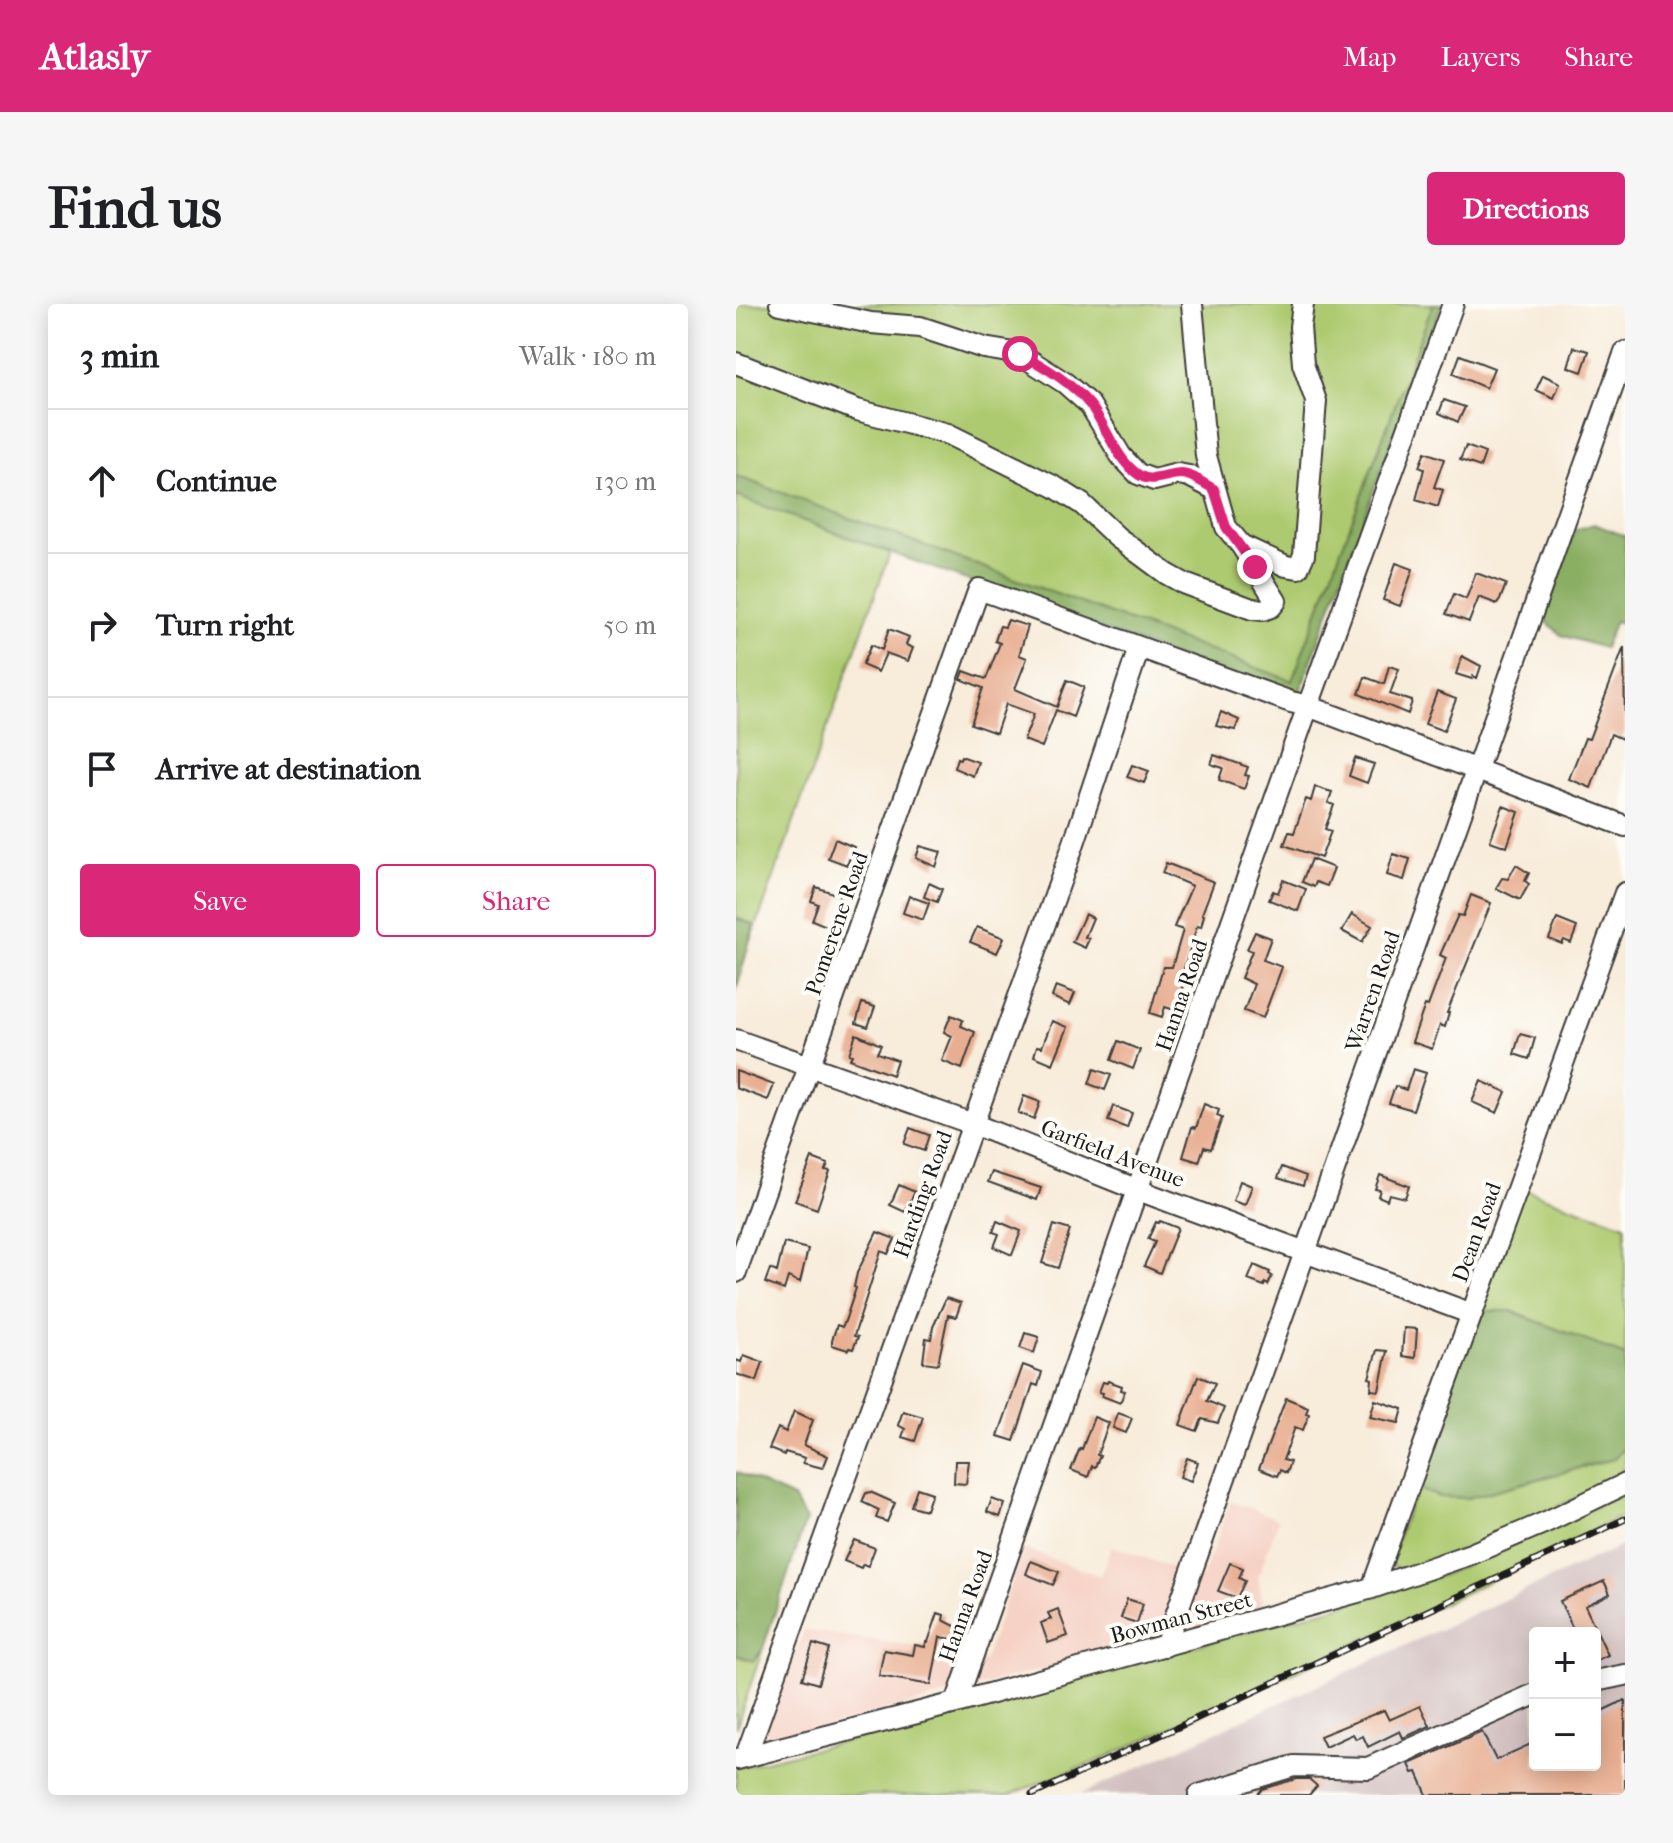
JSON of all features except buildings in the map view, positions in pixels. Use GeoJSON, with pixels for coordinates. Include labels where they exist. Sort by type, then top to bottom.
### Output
{"type":"FeatureCollection","features":[{"type":"Feature","properties":{"kind":"street"},"geometry":{"type":"LineString","coordinates":[[780,304],[871,323],[920,327],[984,348],[1020,354],[1065,383],[1090,405],[1121,456],[1138,474],[1154,480],[1178,474],[1189,476],[1214,489]]}},
{"type":"Feature","properties":{"kind":"street"},"geometry":{"type":"LineString","coordinates":[[736,363],[857,410],[948,434],[1068,494],[1117,537],[1167,574],[1216,597],[1263,610],[1276,601],[1226,527],[1206,456],[1192,304]]}},
{"type":"Feature","properties":{"kind":"street"},"geometry":{"type":"LineString","coordinates":[[1241,545],[1286,566],[1298,568],[1304,555],[1316,401],[1303,364],[1300,327],[1303,304]]}},
{"type":"Feature","properties":{"kind":"street","name":"Hanna Road"},"geometry":{"type":"LineString","coordinates":[[956,1703],[1453,304]]}},
{"type":"Feature","properties":{"kind":"street","name":"Warren Road"},"geometry":{"type":"LineString","coordinates":[[1165,1646],[1625,352]]}},
{"type":"Feature","properties":{"kind":"street","name":"Pomerene Road"},"geometry":{"type":"LineString","coordinates":[[736,1272],[979,589],[1139,648]]}},
{"type":"Feature","properties":{"kind":"street"},"geometry":{"type":"LineString","coordinates":[[1139,648],[1308,706],[1625,826]]}},
{"type":"Feature","properties":{"kind":"street","name":"Harding Road"},"geometry":{"type":"LineString","coordinates":[[741,1758],[1074,843],[1139,648]]}},
{"type":"Feature","properties":{"kind":"street","name":"Dean Road"},"geometry":{"type":"LineString","coordinates":[[1372,1588],[1625,893]]}},
{"type":"Feature","properties":{"kind":"street","name":"Garfield Avenue"},"geometry":{"type":"LineString","coordinates":[[736,1040],[973,1124],[1138,1190],[1472,1314]]}},
{"type":"Feature","properties":{"kind":"street","name":"Bowman Street"},"geometry":{"type":"LineString","coordinates":[[741,1758],[956,1703],[1372,1588],[1471,1554],[1625,1484]]}},
{"type":"Feature","properties":{"kind":"street"},"geometry":{"type":"LineString","coordinates":[[1601,1680],[1625,1675]]}},
{"type":"Feature","properties":{"kind":"street"},"geometry":{"type":"LineString","coordinates":[[1199,1795],[1294,1766],[1368,1768],[1529,1697]]}},
{"type":"Feature","properties":{"kind":"shaded area"},"geometry":{"type":"Polygon","coordinates":[[[1231,1501],[1279,1519],[1258,1577],[1264,1610],[759,1745],[804,1630],[918,1647],[919,1643],[943,1647],[943,1653],[984,1661],[1024,1549],[1100,1576],[1112,1546],[1202,1578],[1231,1501]]]}},
{"type":"Feature","properties":{"kind":"shaded area"},"geometry":{"type":"Polygon","coordinates":[[[1625,1544],[1625,1795],[1079,1795],[1625,1544]]]}},
{"type":"Feature","properties":{"kind":"green space"},"geometry":{"type":"Polygon","coordinates":[[[736,304],[1433,304],[1292,681],[736,476],[736,304]]]}},
{"type":"Feature","properties":{"kind":"green space"},"geometry":{"type":"Polygon","coordinates":[[[1433,304],[1442,304],[1298,697],[1290,698],[736,496],[736,476],[1292,681],[1433,304]]]}},
{"type":"Feature","properties":{"kind":"green space"},"geometry":{"type":"Polygon","coordinates":[[[736,496],[890,553],[751,941],[754,925],[736,918],[736,496]]]}},
{"type":"Feature","properties":{"kind":"green space"},"geometry":{"type":"Polygon","coordinates":[[[1594,524],[1625,536],[1625,624],[1615,621],[1604,648],[1561,635],[1544,619],[1575,530],[1594,524]]]}},
{"type":"Feature","properties":{"kind":"green space"},"geometry":{"type":"Polygon","coordinates":[[[736,918],[754,925],[736,991],[736,918]]]}},
{"type":"Feature","properties":{"kind":"green space"},"geometry":{"type":"Polygon","coordinates":[[[1523,1189],[1625,1225],[1625,1356],[1511,1311],[1478,1311],[1523,1189]]]}},
{"type":"Feature","properties":{"kind":"green space"},"geometry":{"type":"Polygon","coordinates":[[[1478,1311],[1511,1311],[1625,1356],[1625,1447],[1613,1459],[1467,1498],[1439,1497],[1416,1488],[1478,1311]]]}},
{"type":"Feature","properties":{"kind":"green space"},"geometry":{"type":"Polygon","coordinates":[[[1625,1447],[1625,1462],[1618,1479],[1463,1550],[1405,1570],[1396,1568],[1389,1561],[1416,1488],[1467,1498],[1613,1459],[1625,1447]]]}},
{"type":"Feature","properties":{"kind":"green space"},"geometry":{"type":"Polygon","coordinates":[[[736,1472],[793,1498],[806,1520],[762,1651],[753,1661],[736,1655],[736,1472]]]}},
{"type":"Feature","properties":{"kind":"green space"},"geometry":{"type":"Polygon","coordinates":[[[1625,1493],[1625,1515],[1423,1613],[1100,1760],[1009,1795],[736,1795],[736,1768],[901,1728],[1443,1575],[1625,1493]]]}},
{"type":"Feature","properties":{"kind":"green space"},"geometry":{"type":"Polygon","coordinates":[[[762,1651],[736,1728],[736,1655],[753,1661],[762,1651]]]}},
{"type":"Feature","properties":{"kind":"railway"},"geometry":{"type":"LineString","coordinates":[[1032,1795],[1625,1519]]}},
{"type":"Feature","properties":{"kind":"route"},"geometry":{"type":"LineString","coordinates":[[1020,354],[1065,383],[1090,405],[1121,456],[1138,474],[1154,480],[1178,474],[1189,476],[1214,489],[1226,527],[1255,567]]}}]}
